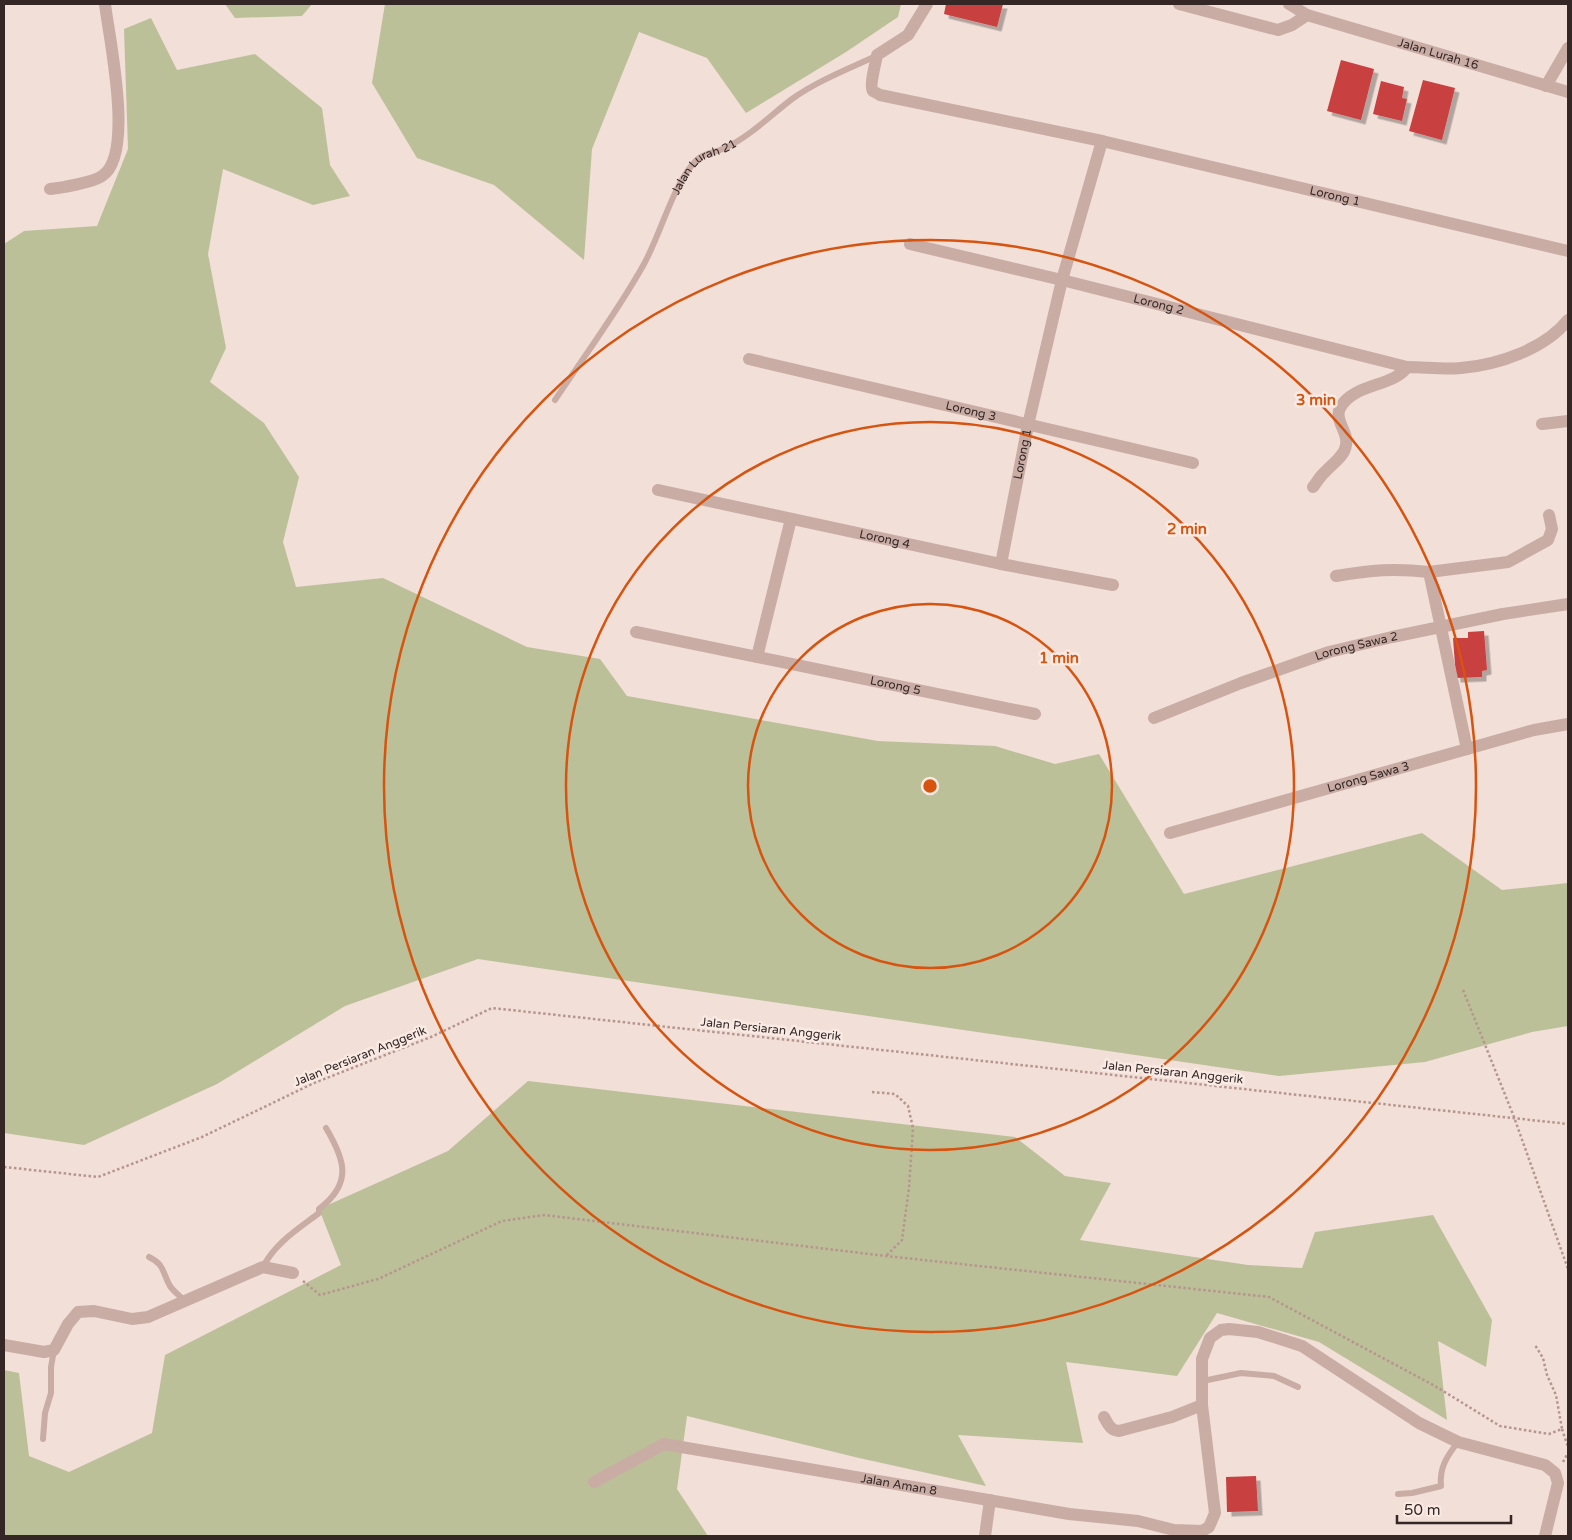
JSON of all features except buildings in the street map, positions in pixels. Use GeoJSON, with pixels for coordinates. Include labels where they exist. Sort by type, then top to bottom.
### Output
{"type":"FeatureCollection","features":[{"type":"Feature","properties":{"kind":"street"},"geometry":{"type":"LineString","coordinates":[[50,189],[62,188],[102,177],[109,170],[114,157],[118,141],[119,112],[105,4]]}},
{"type":"Feature","properties":{"kind":"street","name":"Jalan Lurah 21"},"geometry":{"type":"LineString","coordinates":[[877,55],[908,35],[927,4]]}},
{"type":"Feature","properties":{"kind":"street"},"geometry":{"type":"LineString","coordinates":[[1179,4],[1278,30],[1292,26],[1307,15]]}},
{"type":"Feature","properties":{"kind":"street","name":"Jalan Lurah 16"},"geometry":{"type":"LineString","coordinates":[[1289,4],[1307,15],[1568,92]]}},
{"type":"Feature","properties":{"kind":"street"},"geometry":{"type":"LineString","coordinates":[[1546,86],[1568,48]]}},
{"type":"Feature","properties":{"kind":"street","name":"Lorong 1"},"geometry":{"type":"LineString","coordinates":[[877,55],[871,83],[872,89],[880,95],[1102,141],[1568,251]]}},
{"type":"Feature","properties":{"kind":"street","name":"Lorong 1"},"geometry":{"type":"LineString","coordinates":[[1001,564],[1028,425],[1062,280],[1102,141]]}},
{"type":"Feature","properties":{"kind":"street","name":"Lorong 2"},"geometry":{"type":"LineString","coordinates":[[910,244],[1408,367],[1461,368],[1508,358],[1550,338],[1568,320]]}},
{"type":"Feature","properties":{"kind":"street","name":"Lorong 3"},"geometry":{"type":"LineString","coordinates":[[749,360],[1193,463]]}},
{"type":"Feature","properties":{"kind":"street"},"geometry":{"type":"LineString","coordinates":[[1313,487],[1346,447],[1347,439],[1338,419],[1340,409],[1347,400],[1368,387],[1402,374],[1408,367]]}},
{"type":"Feature","properties":{"kind":"street"},"geometry":{"type":"LineString","coordinates":[[1542,424],[1568,421]]}},
{"type":"Feature","properties":{"kind":"street","name":"Lorong 4"},"geometry":{"type":"LineString","coordinates":[[658,490],[1001,564],[1113,585]]}},
{"type":"Feature","properties":{"kind":"street"},"geometry":{"type":"LineString","coordinates":[[1336,576],[1374,569],[1405,569],[1430,572],[1508,562],[1548,540],[1552,529],[1549,515]]}},
{"type":"Feature","properties":{"kind":"street"},"geometry":{"type":"LineString","coordinates":[[757,657],[791,519]]}},
{"type":"Feature","properties":{"kind":"street"},"geometry":{"type":"LineString","coordinates":[[1430,572],[1467,748]]}},
{"type":"Feature","properties":{"kind":"street","name":"Lorong Sawa 2"},"geometry":{"type":"LineString","coordinates":[[1154,718],[1241,683],[1329,652],[1392,636],[1503,614],[1568,604]]}},
{"type":"Feature","properties":{"kind":"street","name":"Lorong 5"},"geometry":{"type":"LineString","coordinates":[[636,632],[1035,714]]}},
{"type":"Feature","properties":{"kind":"street","name":"Lorong Sawa 3"},"geometry":{"type":"LineString","coordinates":[[1170,833],[1467,748],[1534,730],[1568,724]]}},
{"type":"Feature","properties":{"kind":"street"},"geometry":{"type":"LineString","coordinates":[[4,1345],[44,1352],[54,1350],[68,1324],[78,1312],[94,1311],[132,1319],[148,1317],[263,1267],[293,1273]]}},
{"type":"Feature","properties":{"kind":"street"},"geometry":{"type":"LineString","coordinates":[[1104,1417],[1113,1430],[1119,1431],[1172,1417],[1202,1405],[1202,1359],[1206,1346],[1215,1333],[1229,1329],[1258,1332],[1302,1346],[1419,1422],[1458,1442],[1545,1465],[1555,1473],[1558,1483],[1545,1536]]}},
{"type":"Feature","properties":{"kind":"street","name":"Jalan Aman 8"},"geometry":{"type":"LineString","coordinates":[[594,1482],[664,1444],[1069,1514],[1138,1521],[1174,1530],[1202,1531],[1209,1526],[1215,1513],[1202,1405]]}},
{"type":"Feature","properties":{"kind":"street"},"geometry":{"type":"LineString","coordinates":[[985,1536],[990,1500]]}},
{"type":"Feature","properties":{"kind":"lane","name":"Jalan Lurah 21"},"geometry":{"type":"LineString","coordinates":[[554,400],[607,324],[644,263],[682,181],[692,164],[700,156],[724,149],[760,125],[794,98],[832,76],[877,55]]}},
{"type":"Feature","properties":{"kind":"lane"},"geometry":{"type":"LineString","coordinates":[[263,1267],[268,1256],[276,1247],[319,1213],[319,1209],[330,1201],[339,1188],[342,1178],[341,1159],[336,1144],[326,1128]]}},
{"type":"Feature","properties":{"kind":"lane"},"geometry":{"type":"LineString","coordinates":[[149,1256],[158,1261],[163,1267],[171,1287],[186,1301]]}},
{"type":"Feature","properties":{"kind":"lane"},"geometry":{"type":"LineString","coordinates":[[43,1439],[45,1413],[51,1393],[51,1366],[54,1350]]}},
{"type":"Feature","properties":{"kind":"lane"},"geometry":{"type":"LineString","coordinates":[[1203,1381],[1241,1373],[1274,1376],[1298,1387]]}},
{"type":"Feature","properties":{"kind":"lane"},"geometry":{"type":"LineString","coordinates":[[1398,1494],[1412,1493],[1441,1486],[1442,1468],[1447,1456],[1458,1442]]}},
{"type":"Feature","properties":{"kind":"path"},"geometry":{"type":"LineString","coordinates":[[1463,990],[1514,1117],[1568,1269]]}},
{"type":"Feature","properties":{"kind":"path","name":"Jalan Persiaran Anggerik"},"geometry":{"type":"LineString","coordinates":[[4,1167],[98,1177],[202,1136],[314,1084],[431,1036],[492,1008],[1568,1124]]}},
{"type":"Feature","properties":{"kind":"path"},"geometry":{"type":"LineString","coordinates":[[872,1092],[895,1094],[908,1106],[913,1128],[909,1188],[902,1240],[886,1256]]}},
{"type":"Feature","properties":{"kind":"path"},"geometry":{"type":"LineString","coordinates":[[293,1273],[320,1295],[378,1279],[502,1221],[544,1215],[886,1256],[1269,1297],[1436,1386],[1500,1426],[1549,1434],[1562,1429]]}},
{"type":"Feature","properties":{"kind":"path"},"geometry":{"type":"LineString","coordinates":[[1535,1345],[1543,1358],[1547,1375],[1556,1395],[1562,1429],[1568,1447]]}},
{"type":"Feature","properties":{"kind":"path"},"geometry":{"type":"LineString","coordinates":[[1565,1460],[1568,1452]]}},
{"type":"Feature","properties":{"kind":"green space"},"geometry":{"type":"Polygon","coordinates":[[[225,4],[312,4],[302,16],[235,18],[225,4]]]}},
{"type":"Feature","properties":{"kind":"green space"},"geometry":{"type":"Polygon","coordinates":[[[385,4],[901,4],[898,17],[846,52],[746,113],[707,58],[639,32],[592,149],[584,260],[494,185],[417,158],[372,83],[385,4]]]}},
{"type":"Feature","properties":{"kind":"green space"},"geometry":{"type":"Polygon","coordinates":[[[151,18],[177,70],[255,54],[322,108],[330,165],[350,196],[313,205],[223,169],[208,254],[226,348],[210,382],[264,423],[299,477],[283,542],[296,587],[383,578],[527,647],[600,659],[627,696],[878,741],[995,746],[1055,764],[1099,754],[1184,894],[1422,833],[1502,890],[1568,883],[1568,1026],[1532,1032],[1425,1062],[1279,1076],[478,959],[345,1006],[217,1084],[84,1145],[4,1133],[4,244],[24,231],[97,226],[128,149],[124,29],[151,18]]]}},
{"type":"Feature","properties":{"kind":"green space"},"geometry":{"type":"Polygon","coordinates":[[[528,1081],[1015,1137],[1065,1176],[1111,1183],[1080,1240],[1248,1265],[1302,1268],[1315,1232],[1433,1215],[1492,1320],[1486,1367],[1438,1341],[1447,1420],[1319,1342],[1217,1313],[1177,1376],[1066,1362],[1083,1443],[958,1435],[986,1486],[859,1458],[687,1416],[677,1489],[708,1536],[4,1536],[4,1370],[19,1373],[29,1456],[69,1472],[152,1433],[165,1355],[341,1265],[319,1209],[448,1151],[528,1081]]]}}]}
